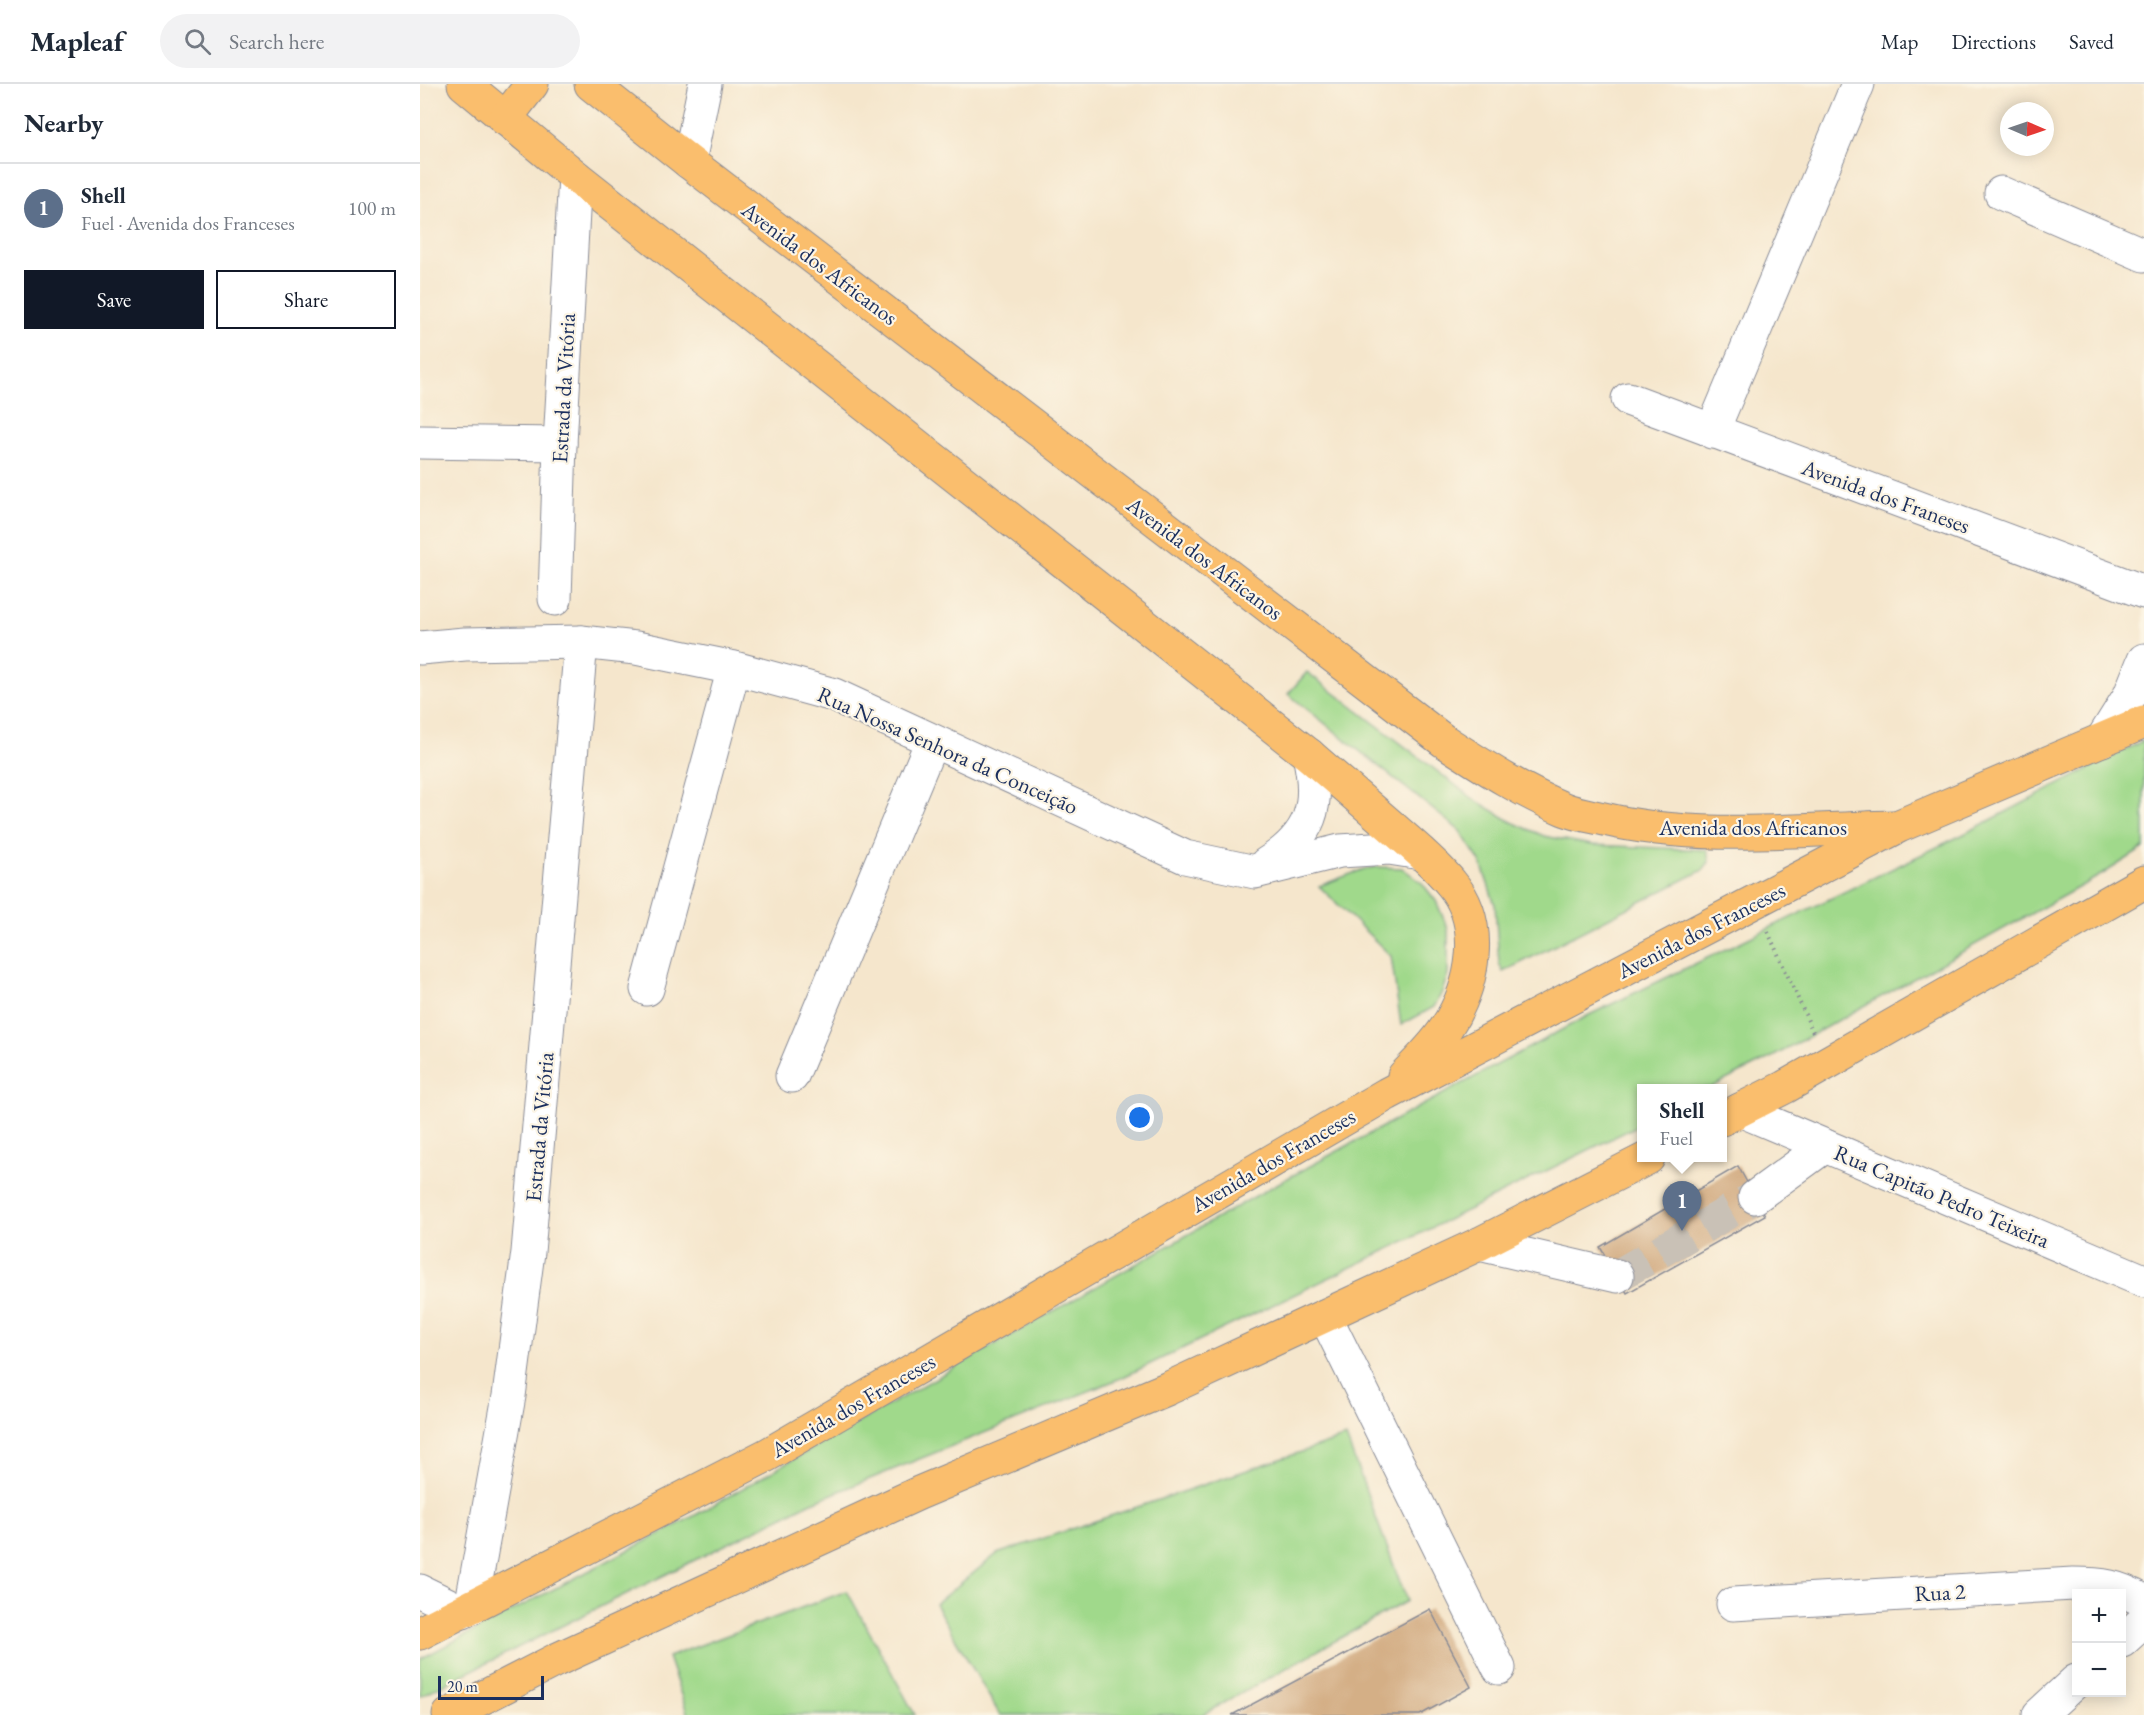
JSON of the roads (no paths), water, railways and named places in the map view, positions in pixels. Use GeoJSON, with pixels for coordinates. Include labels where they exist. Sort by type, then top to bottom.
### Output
{"type":"FeatureCollection","features":[{"type":"Feature","properties":{"kind":"main road"},"geometry":{"type":"LineString","coordinates":[[464,84],[575,177],[1309,755],[1421,853],[1452,884],[1462,900],[1472,936],[1470,971],[1446,1028],[1387,1094]]}},
{"type":"Feature","properties":{"kind":"main road"},"geometry":{"type":"LineString","coordinates":[[505,119],[532,84]]}},
{"type":"Feature","properties":{"kind":"main road","name":"Avenida dos Africanos"},"geometry":{"type":"LineString","coordinates":[[591,84],[688,162],[1444,741],[1509,782],[1566,810],[1620,823],[1684,831],[1745,832],[1899,826]]}},
{"type":"Feature","properties":{"kind":"main road","name":"Avenida dos Franceses"},"geometry":{"type":"LineString","coordinates":[[420,1633],[767,1455],[1387,1094],[1899,826],[2144,722]]}},
{"type":"Feature","properties":{"kind":"main road"},"geometry":{"type":"LineString","coordinates":[[1731,1115],[1827,1063],[2144,882]]}},
{"type":"Feature","properties":{"kind":"main road"},"geometry":{"type":"LineString","coordinates":[[450,1715],[556,1660],[919,1493],[1169,1388],[1325,1316],[1479,1244],[1640,1162]]}},
{"type":"Feature","properties":{"kind":"street"},"geometry":{"type":"LineString","coordinates":[[688,162],[705,84]]}},
{"type":"Feature","properties":{"kind":"street"},"geometry":{"type":"LineString","coordinates":[[1713,432],[1858,84]]}},
{"type":"Feature","properties":{"kind":"street","name":"Estrada da Vitória"},"geometry":{"type":"LineString","coordinates":[[555,599],[560,444],[575,177]]}},
{"type":"Feature","properties":{"kind":"street"},"geometry":{"type":"LineString","coordinates":[[2001,193],[2144,255]]}},
{"type":"Feature","properties":{"kind":"street","name":"Avenida dos Franeses"},"geometry":{"type":"LineString","coordinates":[[1628,399],[2144,592]]}},
{"type":"Feature","properties":{"kind":"street"},"geometry":{"type":"LineString","coordinates":[[420,442],[560,444]]}},
{"type":"Feature","properties":{"kind":"street","name":"Estrada da Vitória"},"geometry":{"type":"LineString","coordinates":[[467,1610],[509,1396],[528,1252],[581,642]]}},
{"type":"Feature","properties":{"kind":"street","name":"Rua Nossa Senhora da Conceição"},"geometry":{"type":"LineString","coordinates":[[420,648],[465,644],[581,642],[665,653],[734,668],[834,695],[1185,857],[1255,872],[1340,851],[1389,848],[1421,853]]}},
{"type":"Feature","properties":{"kind":"street"},"geometry":{"type":"LineString","coordinates":[[2102,740],[2130,695],[2144,660]]}},
{"type":"Feature","properties":{"kind":"street"},"geometry":{"type":"LineString","coordinates":[[647,989],[734,668]]}},
{"type":"Feature","properties":{"kind":"street"},"geometry":{"type":"LineString","coordinates":[[792,1076],[932,741]]}},
{"type":"Feature","properties":{"kind":"street"},"geometry":{"type":"LineString","coordinates":[[1255,872],[1288,849],[1305,828],[1311,815],[1314,788],[1309,755]]}},
{"type":"Feature","properties":{"kind":"street","name":"Rua Capitão Pedro Teixeira"},"geometry":{"type":"LineString","coordinates":[[1731,1115],[1825,1146],[2144,1281]]}},
{"type":"Feature","properties":{"kind":"street"},"geometry":{"type":"LineString","coordinates":[[1755,1197],[1825,1146]]}},
{"type":"Feature","properties":{"kind":"street"},"geometry":{"type":"LineString","coordinates":[[1479,1244],[1617,1276]]}},
{"type":"Feature","properties":{"kind":"street"},"geometry":{"type":"LineString","coordinates":[[1325,1316],[1499,1668]]}},
{"type":"Feature","properties":{"kind":"street","name":"Rua 2"},"geometry":{"type":"LineString","coordinates":[[1732,1604],[2083,1584],[2102,1584],[2127,1592],[2144,1601]]}},
{"type":"Feature","properties":{"kind":"street"},"geometry":{"type":"LineString","coordinates":[[420,1591],[467,1610]]}},
{"type":"Feature","properties":{"kind":"street"},"geometry":{"type":"LineString","coordinates":[[2126,1637],[2144,1622]]}},
{"type":"Feature","properties":{"kind":"street"},"geometry":{"type":"LineString","coordinates":[[2039,1715],[2072,1686]]}},
{"type":"Feature","properties":{"kind":"tunnel"},"geometry":{"type":"LineString","coordinates":[[1617,1276],[1755,1197]]}},
{"type":"Feature","properties":{"kind":"place","name":"Shell"},"geometry":{"type":"Point","coordinates":[1682,1231]}}]}
